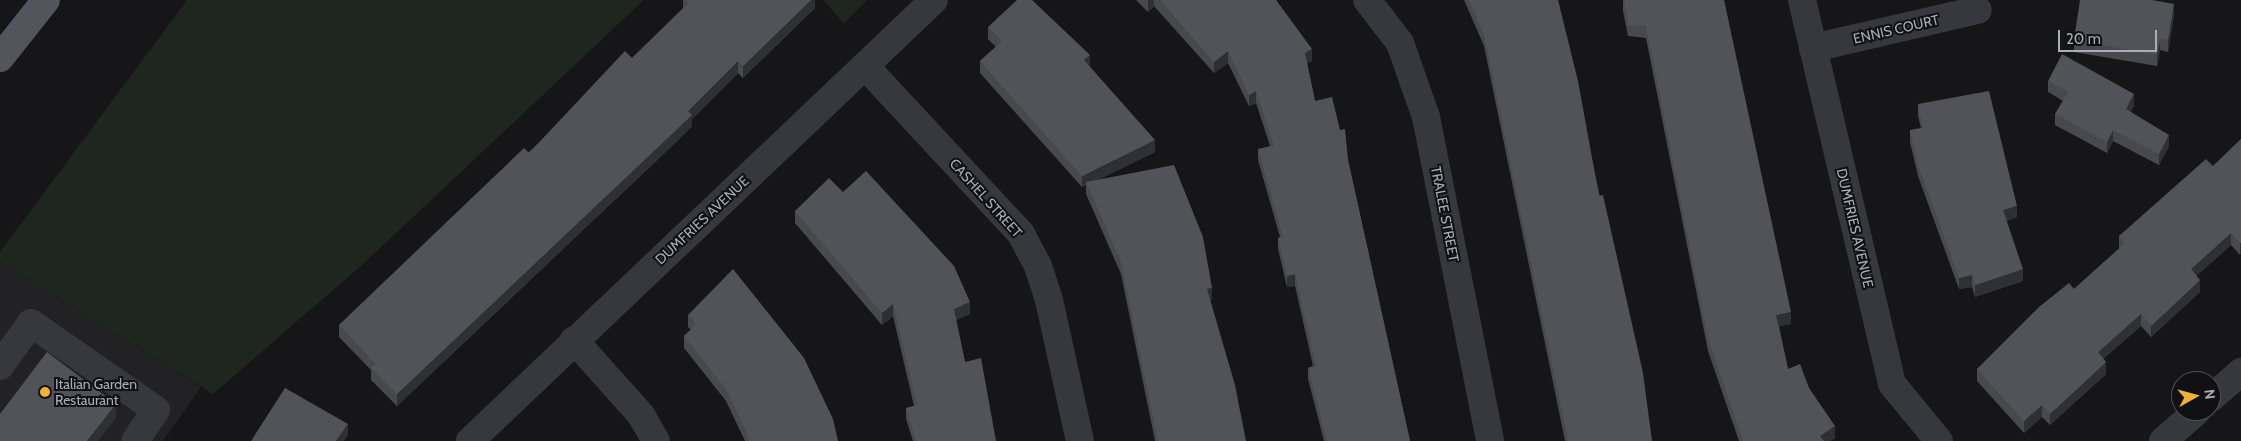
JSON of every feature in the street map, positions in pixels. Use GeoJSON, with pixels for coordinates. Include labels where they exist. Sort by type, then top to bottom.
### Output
{"type":"FeatureCollection","features":[{"type":"Feature","properties":{"kind":"main road"},"geometry":{"type":"LineString","coordinates":[[0,58],[46,0]]}},
{"type":"Feature","properties":{"kind":"street","name":"DUMFRIES AVENUE"},"geometry":{"type":"LineString","coordinates":[[470,441],[574,340],[866,67],[934,0]]}},
{"type":"Feature","properties":{"kind":"street","name":"TRALEE STREET"},"geometry":{"type":"LineString","coordinates":[[1367,0],[1400,43],[1426,117],[1490,441]]}},
{"type":"Feature","properties":{"kind":"street","name":"DUMFRIES AVENUE"},"geometry":{"type":"LineString","coordinates":[[1802,0],[1892,384],[1939,441]]}},
{"type":"Feature","properties":{"kind":"street","name":"ENNIS COURT"},"geometry":{"type":"LineString","coordinates":[[1813,48],[1978,10]]}},
{"type":"Feature","properties":{"kind":"street","name":"CASHEL STREET"},"geometry":{"type":"LineString","coordinates":[[866,67],[1021,234],[1038,266],[1049,300],[1080,441]]}},
{"type":"Feature","properties":{"kind":"street"},"geometry":{"type":"LineString","coordinates":[[4,350],[31,322],[156,410],[134,441]]}},
{"type":"Feature","properties":{"kind":"street"},"geometry":{"type":"LineString","coordinates":[[574,340],[641,414],[656,441]]}},
{"type":"Feature","properties":{"kind":"street"},"geometry":{"type":"LineString","coordinates":[[2221,389],[2241,372]]}},
{"type":"Feature","properties":{"kind":"street"},"geometry":{"type":"LineString","coordinates":[[2163,441],[2186,421]]}},
{"type":"Feature","properties":{"kind":"shaded area"},"geometry":{"type":"Polygon","coordinates":[[[187,0],[644,0],[361,266],[213,394],[0,262],[0,252],[187,0]]]}},
{"type":"Feature","properties":{"kind":"shaded area"},"geometry":{"type":"Polygon","coordinates":[[[823,0],[867,0],[844,23],[823,0]]]}},
{"type":"Feature","properties":{"kind":"shaded area"},"geometry":{"type":"Polygon","coordinates":[[[0,262],[201,387],[163,441],[0,441],[0,262]]]}},
{"type":"Feature","properties":{"kind":"building"},"geometry":{"type":"Polygon","coordinates":[[[685,0],[811,0],[743,66],[738,61],[688,111],[692,115],[397,394],[371,368],[376,364],[339,325],[524,148],[529,153],[625,51],[632,58],[689,3],[685,0]]]}},
{"type":"Feature","properties":{"kind":"building"},"geometry":{"type":"Polygon","coordinates":[[[1017,0],[1032,0],[1090,55],[1084,60],[1155,140],[1082,176],[980,61],[1002,41],[988,27],[1017,0]]]}},
{"type":"Feature","properties":{"kind":"building"},"geometry":{"type":"Polygon","coordinates":[[[1160,0],[1276,0],[1312,49],[1305,53],[1315,101],[1332,97],[1340,130],[1345,129],[1348,160],[1410,441],[1327,441],[1308,368],[1316,366],[1295,274],[1287,276],[1278,238],[1283,237],[1258,149],[1274,146],[1256,91],[1249,95],[1228,51],[1214,62],[1160,0]]]}},
{"type":"Feature","properties":{"kind":"building"},"geometry":{"type":"Polygon","coordinates":[[[1469,0],[1558,0],[1578,81],[1599,196],[1603,195],[1643,373],[1652,441],[1568,441],[1484,35],[1469,0]]]}},
{"type":"Feature","properties":{"kind":"building"},"geometry":{"type":"Polygon","coordinates":[[[1624,0],[1724,0],[1791,312],[1776,315],[1788,369],[1800,364],[1809,388],[1835,426],[1820,436],[1824,441],[1743,441],[1708,339],[1646,26],[1628,25],[1624,0]]]}},
{"type":"Feature","properties":{"kind":"building"},"geometry":{"type":"Polygon","coordinates":[[[2080,0],[2152,0],[2174,4],[2168,40],[2160,39],[2157,55],[2074,40],[2080,0]]]}},
{"type":"Feature","properties":{"kind":"building"},"geometry":{"type":"Polygon","coordinates":[[[2062,54],[2134,94],[2126,109],[2169,135],[2159,154],[2113,130],[2107,142],[2055,114],[2068,92],[2048,81],[2062,54]]]}},
{"type":"Feature","properties":{"kind":"building"},"geometry":{"type":"Polygon","coordinates":[[[1989,91],[2017,206],[2003,210],[2023,269],[1975,285],[1972,275],[1959,278],[1918,165],[1910,130],[1923,128],[1918,104],[1989,91]]]}},
{"type":"Feature","properties":{"kind":"building"},"geometry":{"type":"Polygon","coordinates":[[[2241,139],[2241,243],[2231,233],[2191,269],[2200,280],[2151,326],[2141,314],[2098,352],[2106,362],[2050,414],[2042,405],[2024,421],[1977,369],[2039,307],[2069,283],[2074,289],[2125,243],[2119,236],[2206,159],[2213,166],[2241,139]]]}},
{"type":"Feature","properties":{"kind":"building"},"geometry":{"type":"Polygon","coordinates":[[[1174,165],[1203,237],[1212,288],[1207,289],[1235,385],[1246,441],[1158,441],[1121,262],[1086,182],[1174,165]]]}},
{"type":"Feature","properties":{"kind":"building"},"geometry":{"type":"Polygon","coordinates":[[[866,171],[954,266],[970,302],[954,309],[965,362],[981,358],[996,441],[916,441],[906,408],[917,405],[893,304],[882,313],[795,211],[829,178],[843,192],[866,171]]]}},
{"type":"Feature","properties":{"kind":"building"},"geometry":{"type":"Polygon","coordinates":[[[733,269],[804,358],[833,419],[838,441],[749,441],[726,389],[684,336],[696,324],[688,315],[733,269]]]}},
{"type":"Feature","properties":{"kind":"building"},"geometry":{"type":"Polygon","coordinates":[[[47,352],[116,404],[87,441],[0,441],[0,414],[47,352]]]}},
{"type":"Feature","properties":{"kind":"building"},"geometry":{"type":"Polygon","coordinates":[[[285,388],[348,424],[336,441],[251,441],[285,388]]]}},
{"type":"Feature","properties":{"kind":"place","name":"Italian Garden Restaurant"},"geometry":{"type":"Point","coordinates":[45,392]}}]}
